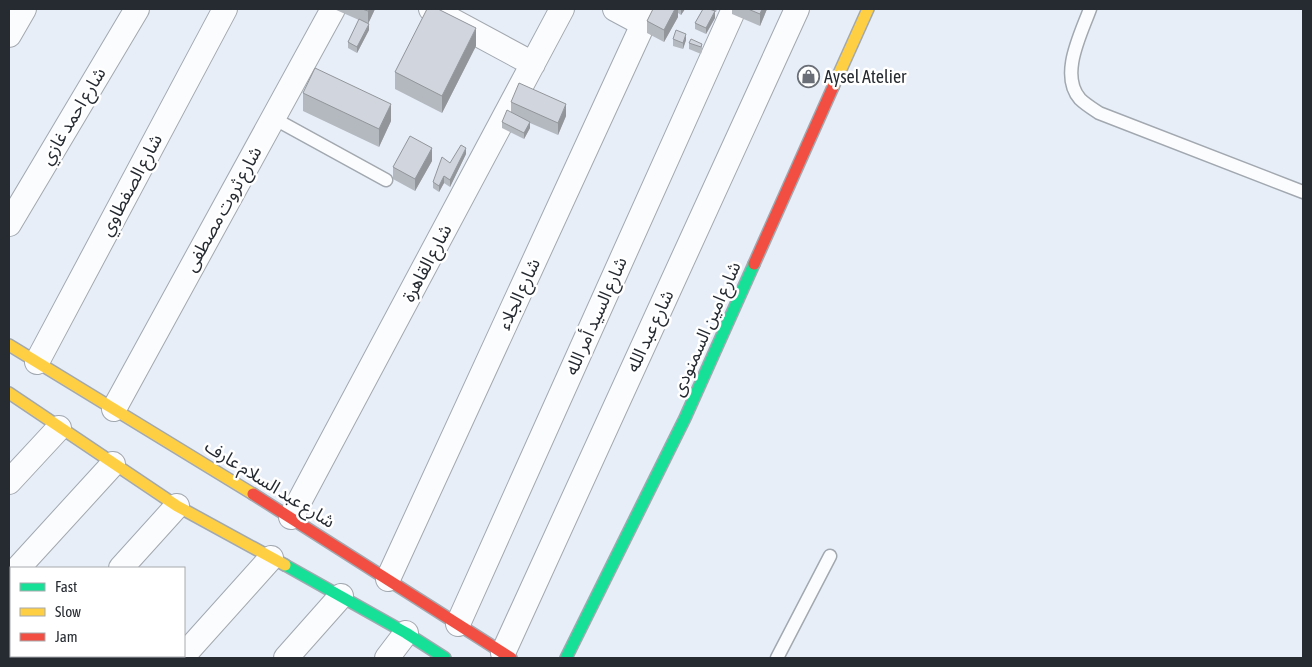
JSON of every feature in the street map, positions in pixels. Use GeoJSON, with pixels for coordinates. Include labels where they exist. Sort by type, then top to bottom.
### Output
{"type":"FeatureCollection","features":[{"type":"Feature","properties":{"kind":"main road","name":"شارع امين السمنودى"},"geometry":{"type":"LineString","coordinates":[[566,658],[689,409],[868,9]]}},
{"type":"Feature","properties":{"kind":"main road","name":"شارع عبد السلام عارف"},"geometry":{"type":"LineString","coordinates":[[9,345],[291,517],[507,656]]}},
{"type":"Feature","properties":{"kind":"main road"},"geometry":{"type":"LineString","coordinates":[[9,393],[177,506],[406,633],[444,658]]}},
{"type":"Feature","properties":{"kind":"street"},"geometry":{"type":"LineString","coordinates":[[9,35],[24,9]]}},
{"type":"Feature","properties":{"kind":"street","name":"شارع احمد غازي"},"geometry":{"type":"LineString","coordinates":[[9,224],[137,9]]}},
{"type":"Feature","properties":{"kind":"street","name":"شارع الصفطاوي"},"geometry":{"type":"LineString","coordinates":[[37,362],[225,9]]}},
{"type":"Feature","properties":{"kind":"street","name":"شارع ثروت مصطفى"},"geometry":{"type":"LineString","coordinates":[[114,409],[272,118],[334,9]]}},
{"type":"Feature","properties":{"kind":"street"},"geometry":{"type":"LineString","coordinates":[[430,9],[533,64]]}},
{"type":"Feature","properties":{"kind":"street","name":"شارع القاهرة"},"geometry":{"type":"LineString","coordinates":[[291,517],[562,9]]}},
{"type":"Feature","properties":{"kind":"street"},"geometry":{"type":"LineString","coordinates":[[615,9],[646,16]]}},
{"type":"Feature","properties":{"kind":"street","name":"شارع السيد أمر الله"},"geometry":{"type":"LineString","coordinates":[[458,624],[734,9]]}},
{"type":"Feature","properties":{"kind":"street","name":"شارع عبد الله"},"geometry":{"type":"LineString","coordinates":[[507,656],[797,9]]}},
{"type":"Feature","properties":{"kind":"street","name":"شارع الجلاء"},"geometry":{"type":"LineString","coordinates":[[388,579],[646,16]]}},
{"type":"Feature","properties":{"kind":"street"},"geometry":{"type":"LineString","coordinates":[[9,482],[59,428]]}},
{"type":"Feature","properties":{"kind":"street"},"geometry":{"type":"LineString","coordinates":[[19,567],[113,464]]}},
{"type":"Feature","properties":{"kind":"street"},"geometry":{"type":"LineString","coordinates":[[122,567],[177,506]]}},
{"type":"Feature","properties":{"kind":"street"},"geometry":{"type":"LineString","coordinates":[[185,654],[271,558]]}},
{"type":"Feature","properties":{"kind":"street"},"geometry":{"type":"LineString","coordinates":[[286,658],[341,596]]}},
{"type":"Feature","properties":{"kind":"street"},"geometry":{"type":"LineString","coordinates":[[387,658],[406,633]]}},
{"type":"Feature","properties":{"kind":"lane"},"geometry":{"type":"LineString","coordinates":[[1090,9],[1074,56],[1070,79],[1079,98],[1099,114],[1303,192]]}},
{"type":"Feature","properties":{"kind":"lane"},"geometry":{"type":"LineString","coordinates":[[272,118],[386,180]]}},
{"type":"Feature","properties":{"kind":"lane"},"geometry":{"type":"LineString","coordinates":[[777,658],[830,556]]}},
{"type":"Feature","properties":{"kind":"building"},"geometry":{"type":"Polygon","coordinates":[[[427,9],[438,9],[476,28],[442,96],[395,72],[427,9]]]}},
{"type":"Feature","properties":{"kind":"building"},"geometry":{"type":"Polygon","coordinates":[[[653,9],[675,9],[664,30],[647,21],[653,9]]]}},
{"type":"Feature","properties":{"kind":"building"},"geometry":{"type":"Polygon","coordinates":[[[703,9],[715,11],[706,28],[695,23],[703,9]]]}},
{"type":"Feature","properties":{"kind":"building"},"geometry":{"type":"Polygon","coordinates":[[[748,9],[762,9],[760,14],[748,9]]]}},
{"type":"Feature","properties":{"kind":"building"},"geometry":{"type":"Polygon","coordinates":[[[359,19],[369,24],[357,47],[348,42],[359,19]]]}},
{"type":"Feature","properties":{"kind":"building"},"geometry":{"type":"Polygon","coordinates":[[[676,30],[686,34],[683,43],[673,39],[676,30]]]}},
{"type":"Feature","properties":{"kind":"building"},"geometry":{"type":"Polygon","coordinates":[[[691,39],[702,44],[701,47],[689,43],[691,39]]]}},
{"type":"Feature","properties":{"kind":"building"},"geometry":{"type":"Polygon","coordinates":[[[315,68],[391,104],[379,129],[303,93],[315,68]]]}},
{"type":"Feature","properties":{"kind":"building"},"geometry":{"type":"Polygon","coordinates":[[[519,83],[566,104],[558,123],[511,102],[519,83]]]}},
{"type":"Feature","properties":{"kind":"building"},"geometry":{"type":"Polygon","coordinates":[[[507,110],[530,122],[524,133],[502,122],[507,110]]]}},
{"type":"Feature","properties":{"kind":"building"},"geometry":{"type":"Polygon","coordinates":[[[410,136],[432,148],[415,179],[393,167],[410,136]]]}},
{"type":"Feature","properties":{"kind":"building"},"geometry":{"type":"Polygon","coordinates":[[[461,145],[466,148],[450,180],[444,176],[439,186],[433,182],[442,157],[450,163],[461,145]]]}},
{"type":"Feature","properties":{"kind":"traffic: fast"},"geometry":{"type":"LineString","coordinates":[[566,658],[685,418],[754,264]]}},
{"type":"Feature","properties":{"kind":"traffic: fast"},"geometry":{"type":"LineString","coordinates":[[285,565],[406,633],[445,658]]}},
{"type":"Feature","properties":{"kind":"traffic: slow"},"geometry":{"type":"LineString","coordinates":[[833,87],[868,9]]}},
{"type":"Feature","properties":{"kind":"traffic: slow"},"geometry":{"type":"LineString","coordinates":[[9,345],[253,494]]}},
{"type":"Feature","properties":{"kind":"traffic: slow"},"geometry":{"type":"LineString","coordinates":[[9,393],[177,506],[285,565]]}},
{"type":"Feature","properties":{"kind":"traffic: jam"},"geometry":{"type":"LineString","coordinates":[[754,264],[833,87]]}},
{"type":"Feature","properties":{"kind":"traffic: jam"},"geometry":{"type":"LineString","coordinates":[[253,494],[511,658]]}},
{"type":"Feature","properties":{"kind":"place","name":"Aysel Atelier"},"geometry":{"type":"Point","coordinates":[808,77]}}]}
